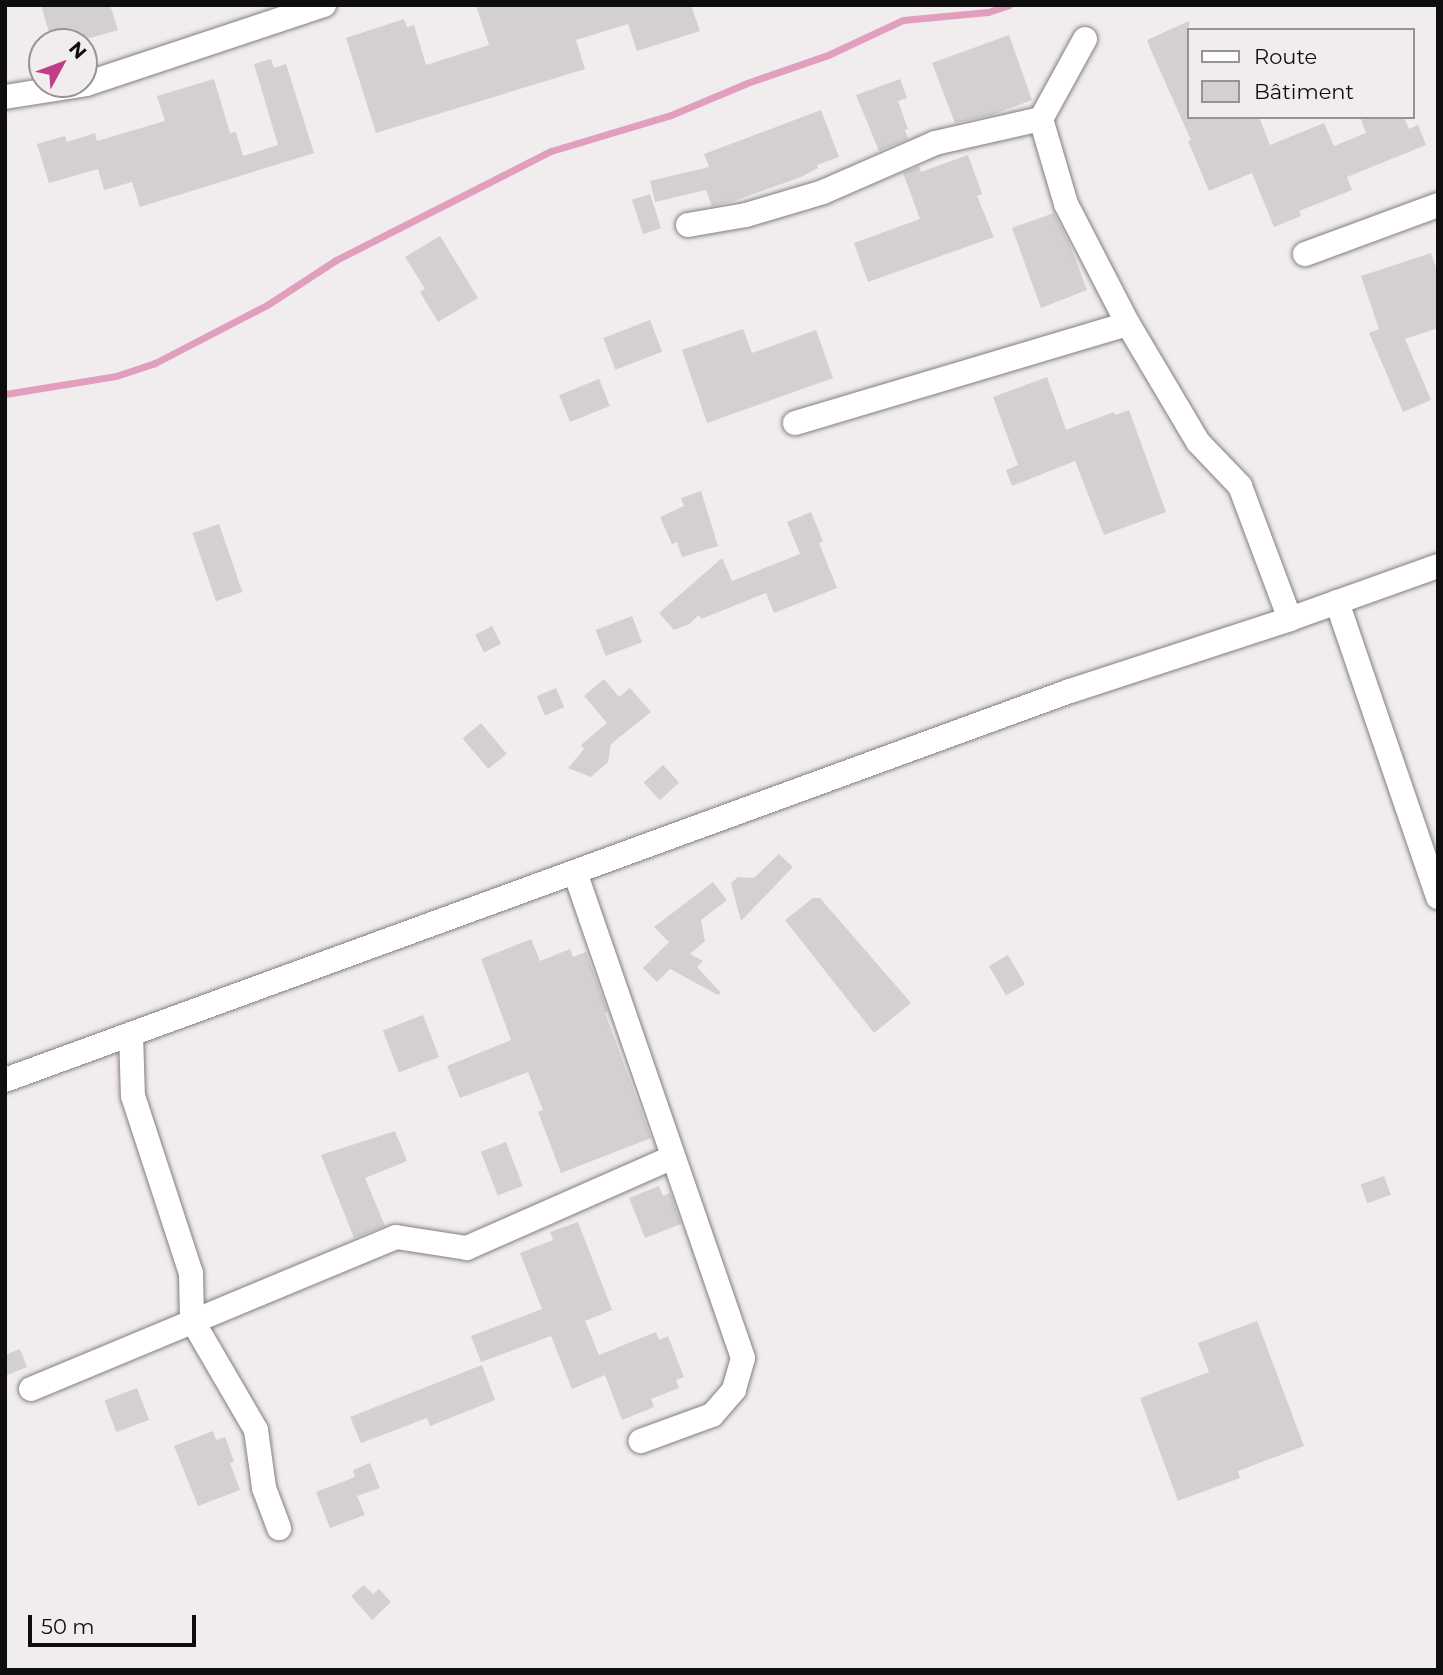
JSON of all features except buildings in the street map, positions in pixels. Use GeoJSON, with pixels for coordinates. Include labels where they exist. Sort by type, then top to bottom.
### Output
{"type":"FeatureCollection","features":[{"type":"Feature","properties":{"kind":"street"},"geometry":{"type":"LineString","coordinates":[[5,97],[86,84],[324,5]]}},
{"type":"Feature","properties":{"kind":"street"},"geometry":{"type":"LineString","coordinates":[[1084,39],[1041,119],[1066,204],[1128,324],[1198,442],[1240,486],[1290,619]]}},
{"type":"Feature","properties":{"kind":"street"},"geometry":{"type":"LineString","coordinates":[[688,225],[759,212],[823,192],[936,143],[1041,119]]}},
{"type":"Feature","properties":{"kind":"street"},"geometry":{"type":"LineString","coordinates":[[1306,254],[1438,205]]}},
{"type":"Feature","properties":{"kind":"street"},"geometry":{"type":"LineString","coordinates":[[795,423],[1128,324]]}},
{"type":"Feature","properties":{"kind":"street"},"geometry":{"type":"LineString","coordinates":[[5,1080],[1070,691],[1290,619],[1438,566]]}},
{"type":"Feature","properties":{"kind":"street"},"geometry":{"type":"LineString","coordinates":[[1337,602],[1438,897]]}},
{"type":"Feature","properties":{"kind":"street"},"geometry":{"type":"LineString","coordinates":[[575,872],[743,1358],[734,1390],[712,1415],[640,1440]]}},
{"type":"Feature","properties":{"kind":"street"},"geometry":{"type":"LineString","coordinates":[[131,1034],[133,1096],[191,1273],[192,1320],[257,1430],[264,1488],[279,1528]]}},
{"type":"Feature","properties":{"kind":"street"},"geometry":{"type":"LineString","coordinates":[[31,1388],[396,1237],[467,1248],[673,1157]]}},
{"type":"Feature","properties":{"kind":"waterway"},"geometry":{"type":"LineString","coordinates":[[5,394],[116,376],[155,363],[267,305],[336,260],[551,151],[671,115],[747,83],[828,55],[903,20],[988,12],[1009,5]]}}]}
